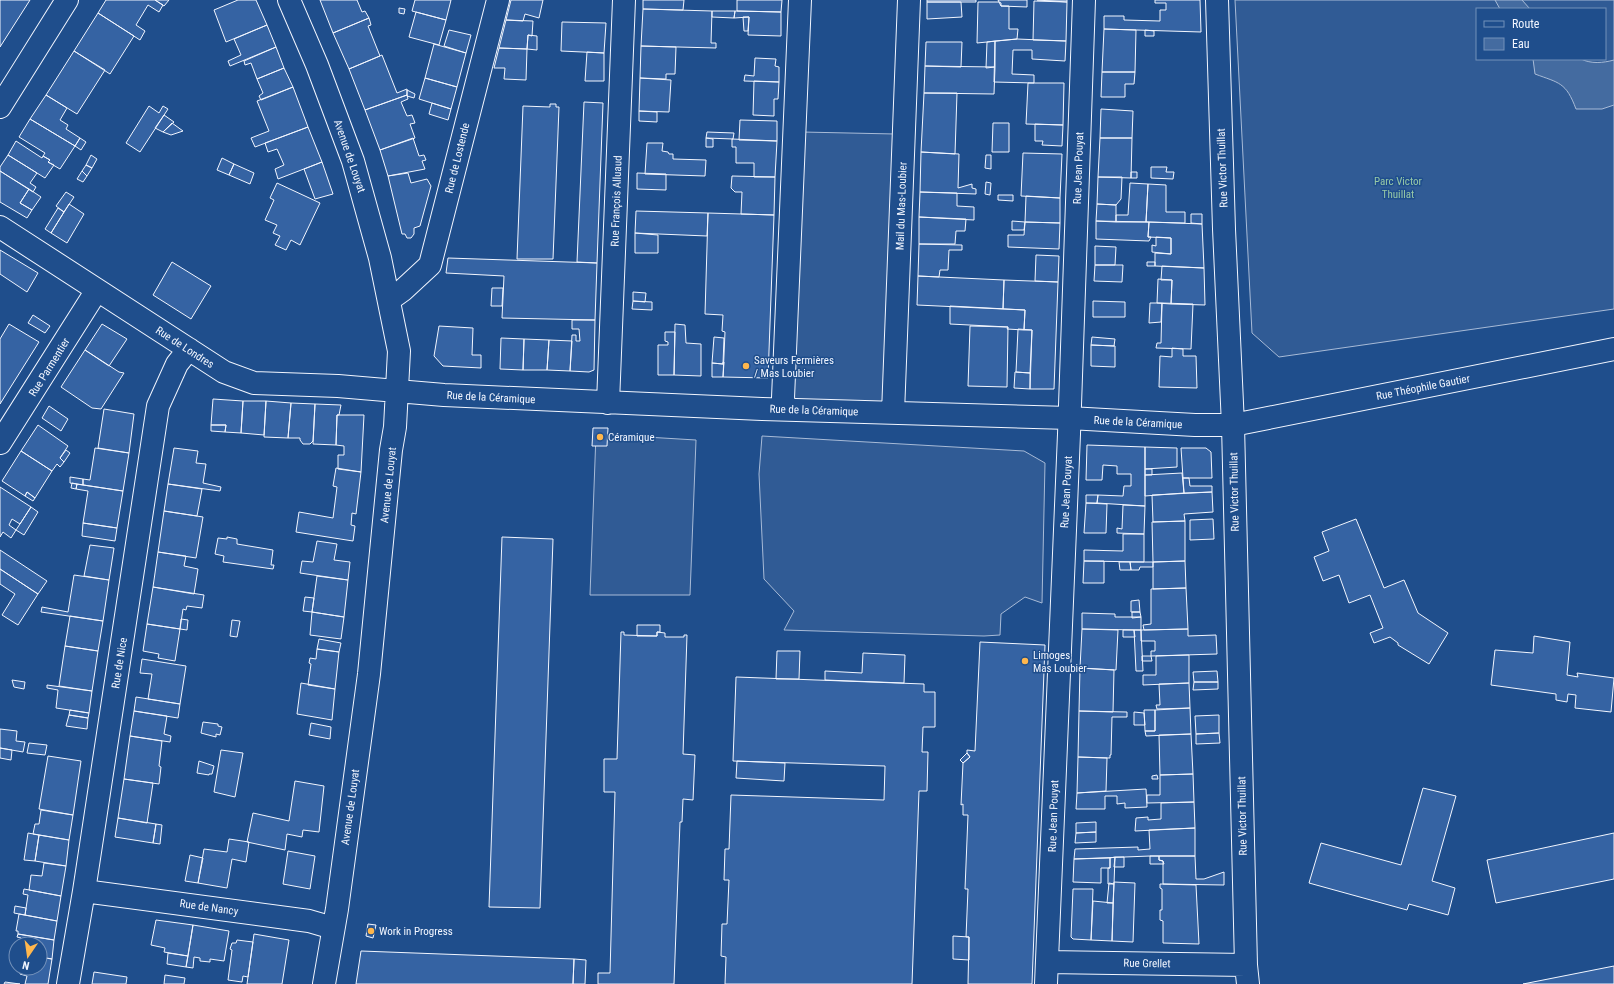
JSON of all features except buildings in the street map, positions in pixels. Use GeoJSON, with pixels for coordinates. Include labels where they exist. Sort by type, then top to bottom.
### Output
{"type":"FeatureCollection","features":[{"type":"Feature","properties":{"kind":"street"},"geometry":{"type":"LineString","coordinates":[[0,107],[67,0]]}},
{"type":"Feature","properties":{"kind":"street","name":"Avenue de Louyat"},"geometry":{"type":"LineString","coordinates":[[289,0],[317,65],[353,161],[380,258],[399,350],[395,427],[391,450],[368,674],[337,909],[324,984]]}},
{"type":"Feature","properties":{"kind":"street","name":"Rue de Lostende"},"geometry":{"type":"LineString","coordinates":[[389,300],[403,290],[430,265],[498,0]]}},
{"type":"Feature","properties":{"kind":"street","name":"Rue François Alluaud"},"geometry":{"type":"LineString","coordinates":[[608,403],[624,0]]}},
{"type":"Feature","properties":{"kind":"street"},"geometry":{"type":"LineString","coordinates":[[785,410],[783,398],[800,0]]}},
{"type":"Feature","properties":{"kind":"street","name":"Mail du Mas-Loubier"},"geometry":{"type":"LineString","coordinates":[[893,412],[909,0]]}},
{"type":"Feature","properties":{"kind":"street","name":"Rue Jean Pouyat"},"geometry":{"type":"LineString","coordinates":[[1046,984],[1084,0]]}},
{"type":"Feature","properties":{"kind":"street","name":"Rue Victor Thuillat"},"geometry":{"type":"LineString","coordinates":[[1217,0],[1224,230],[1233,425],[1247,974]]}},
{"type":"Feature","properties":{"kind":"street","name":"Rue de Londres"},"geometry":{"type":"LineString","coordinates":[[0,227],[224,372],[254,383],[338,386],[396,391]]}},
{"type":"Feature","properties":{"kind":"street","name":"Rue Parmentier"},"geometry":{"type":"LineString","coordinates":[[2,436],[97,290]]}},
{"type":"Feature","properties":{"kind":"street","name":"Rue Théophile Gautier"},"geometry":{"type":"LineString","coordinates":[[1233,425],[1614,349]]}},
{"type":"Feature","properties":{"kind":"street","name":"Rue de Nice"},"geometry":{"type":"LineString","coordinates":[[68,984],[84,891],[158,406],[177,364],[189,350]]}},
{"type":"Feature","properties":{"kind":"street","name":"Rue de la Céramique"},"geometry":{"type":"LineString","coordinates":[[396,391],[608,403],[785,410],[1069,418],[1195,425],[1233,425]]}},
{"type":"Feature","properties":{"kind":"street","name":"Rue de Nancy"},"geometry":{"type":"LineString","coordinates":[[84,891],[302,920],[333,928]]}},
{"type":"Feature","properties":{"kind":"street","name":"Rue Grellet"},"geometry":{"type":"LineString","coordinates":[[1047,962],[1247,974]]}},
{"type":"Feature","properties":{"kind":"shaded area","name":"Parc Victor Thuillat"},"geometry":{"type":"Polygon","coordinates":[[[1235,0],[1614,0],[1614,309],[1279,357],[1252,333],[1235,0]]]}},
{"type":"Feature","properties":{"kind":"shaded area"},"geometry":{"type":"Polygon","coordinates":[[[802,132],[895,134],[885,405],[790,400],[802,132]]]}},
{"type":"Feature","properties":{"kind":"shaded area"},"geometry":{"type":"Polygon","coordinates":[[[596,434],[696,440],[690,595],[590,595],[596,434]]]}},
{"type":"Feature","properties":{"kind":"shaded area"},"geometry":{"type":"Polygon","coordinates":[[[762,436],[1024,451],[1045,463],[1042,603],[1025,597],[1001,614],[1000,635],[984,636],[784,630],[794,611],[764,579],[759,474],[762,436]]]}},
{"type":"Feature","properties":{"kind":"water"},"geometry":{"type":"Polygon","coordinates":[[[1495,0],[1522,0],[1529,8],[1499,8],[1495,0]]]}},
{"type":"Feature","properties":{"kind":"water"},"geometry":{"type":"Polygon","coordinates":[[[1533,60],[1584,60],[1589,62],[1606,62],[1614,60],[1614,105],[1602,109],[1576,109],[1569,93],[1565,88],[1550,79],[1535,74],[1533,60]]]}},
{"type":"Feature","properties":{"kind":"place","name":"Saveurs Fermières / Mas Loubier"},"geometry":{"type":"Point","coordinates":[746,366]}},
{"type":"Feature","properties":{"kind":"place","name":"Céramique"},"geometry":{"type":"Point","coordinates":[600,437]}},
{"type":"Feature","properties":{"kind":"place","name":"Limoges Mas Loubier"},"geometry":{"type":"Point","coordinates":[1025,661]}},
{"type":"Feature","properties":{"kind":"place","name":"Work in Progress"},"geometry":{"type":"Point","coordinates":[371,931]}}]}
